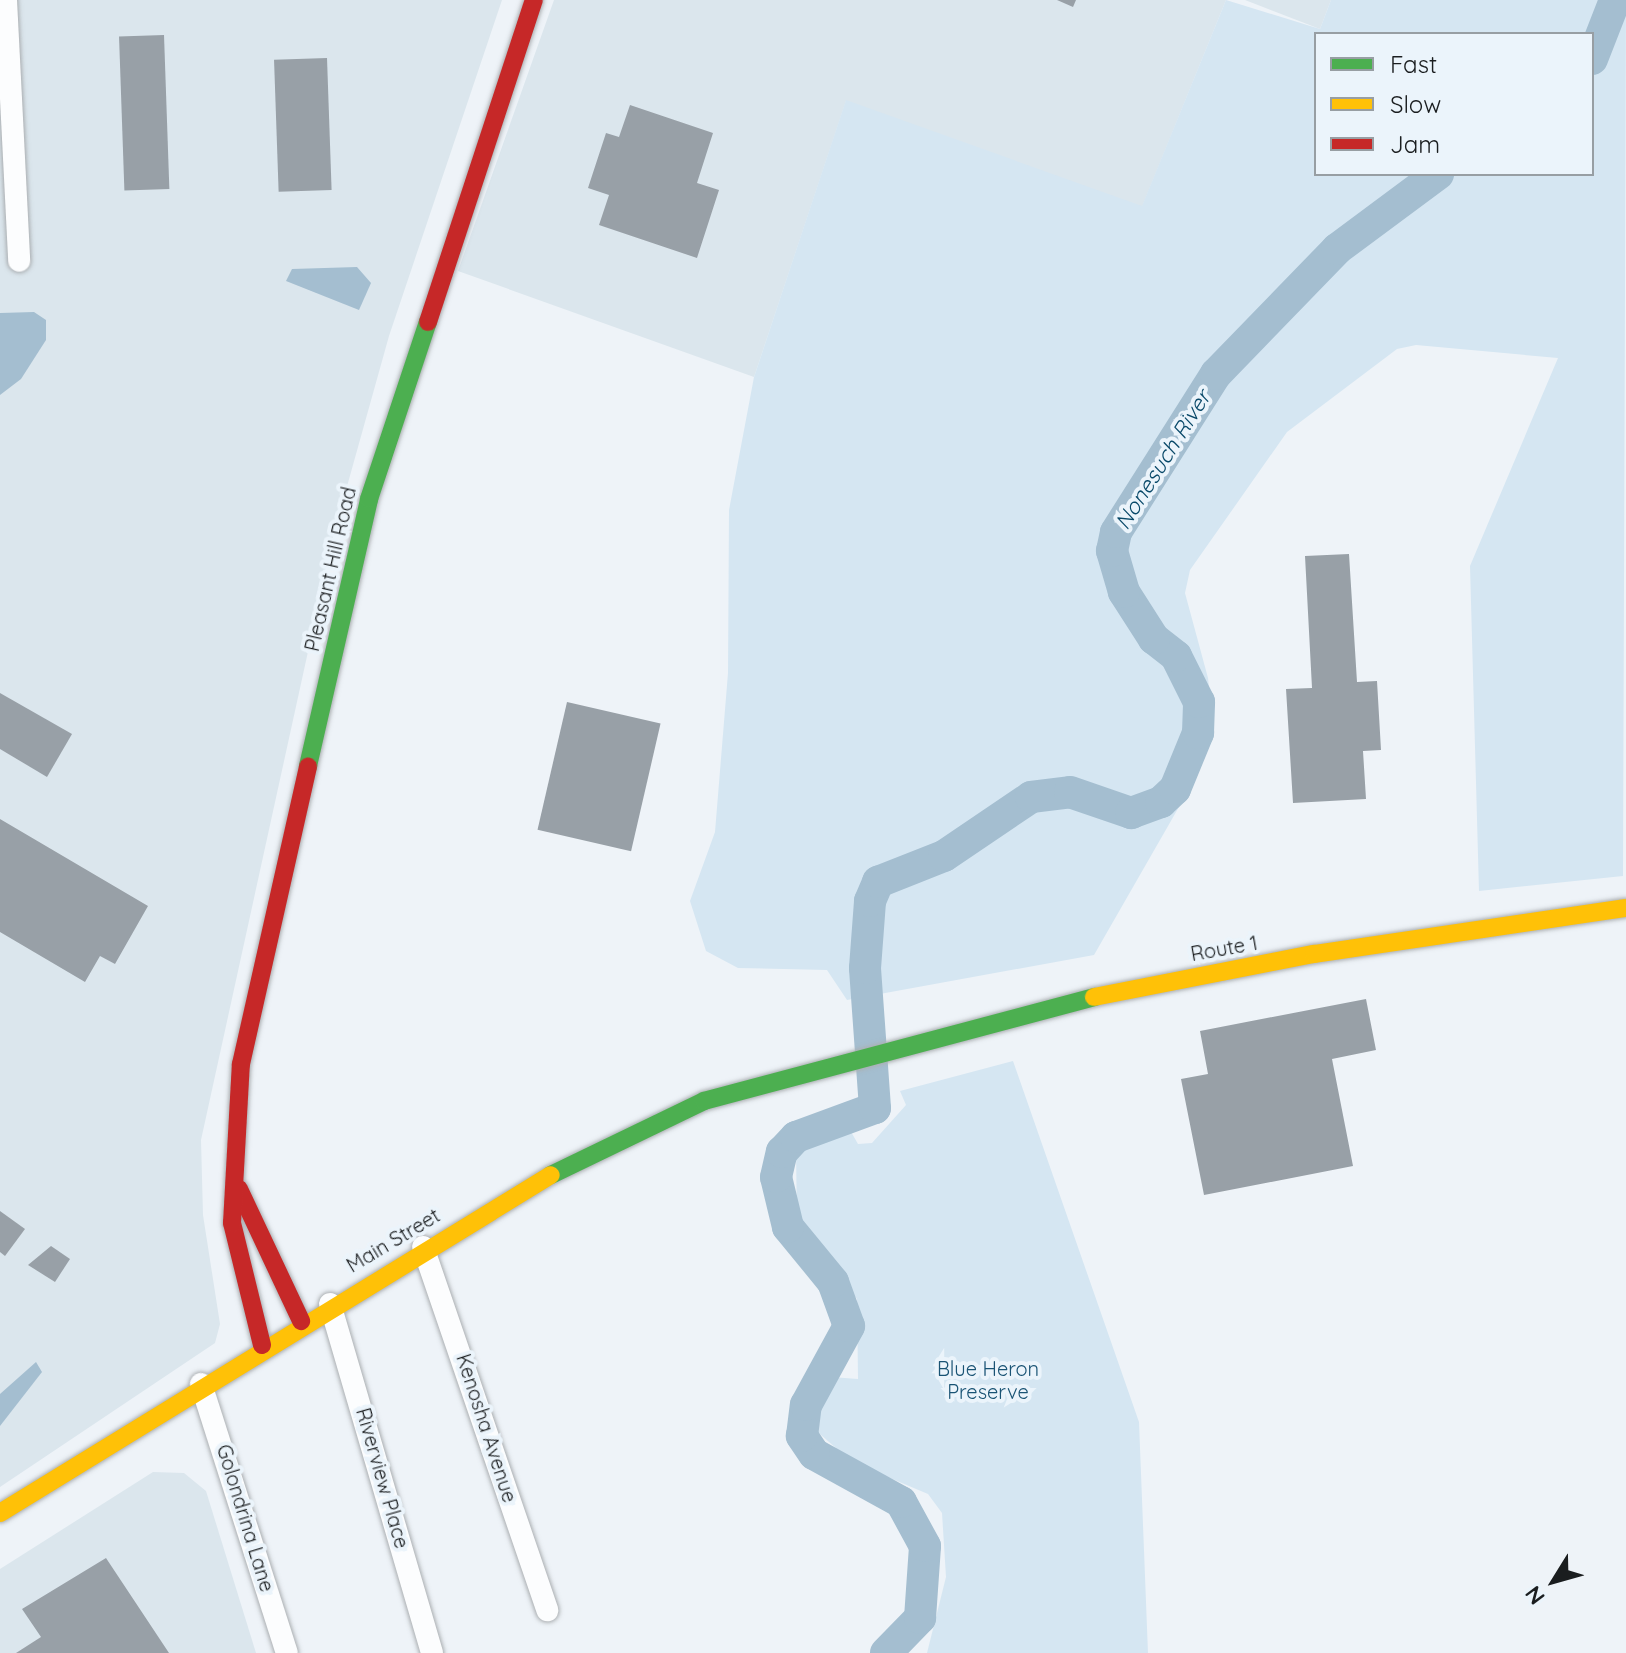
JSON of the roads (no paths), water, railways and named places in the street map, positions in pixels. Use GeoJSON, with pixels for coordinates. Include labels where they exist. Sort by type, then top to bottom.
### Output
{"type":"FeatureCollection","features":[{"type":"Feature","properties":{"kind":"main road","name":"Pleasant Hill Road"},"geometry":{"type":"LineString","coordinates":[[262,1345],[237,1260],[233,1165],[241,1064],[369,499],[534,0]]}},
{"type":"Feature","properties":{"kind":"main road","name":"Route 1"},"geometry":{"type":"LineString","coordinates":[[836,1061],[898,1043],[1204,974],[1626,908]]}},
{"type":"Feature","properties":{"kind":"main road","name":"Main Street"},"geometry":{"type":"LineString","coordinates":[[0,1513],[262,1345],[423,1247],[665,1118],[836,1061]]}},
{"type":"Feature","properties":{"kind":"main road","name":"Pleasant Hill Road"},"geometry":{"type":"LineString","coordinates":[[233,1165],[247,1214],[301,1321]]}},
{"type":"Feature","properties":{"kind":"street"},"geometry":{"type":"LineString","coordinates":[[6,0],[19,261]]}},
{"type":"Feature","properties":{"kind":"street","name":"Kenosha Avenue"},"geometry":{"type":"LineString","coordinates":[[423,1247],[547,1610]]}},
{"type":"Feature","properties":{"kind":"street","name":"Riverview Place"},"geometry":{"type":"LineString","coordinates":[[330,1304],[432,1653]]}},
{"type":"Feature","properties":{"kind":"street","name":"Golondrina Lane"},"geometry":{"type":"LineString","coordinates":[[201,1384],[287,1653]]}},
{"type":"Feature","properties":{"kind":"waterway","name":"Nonesuch River"},"geometry":{"type":"LineString","coordinates":[[1594,54],[1615,0]]}},
{"type":"Feature","properties":{"kind":"waterway","name":"Nonesuch River"},"geometry":{"type":"LineString","coordinates":[[886,1653],[920,1618],[925,1546],[901,1502],[814,1454],[802,1436],[806,1405],[849,1326],[833,1282],[788,1227],[776,1177],[782,1152],[796,1137],[875,1108],[865,968],[870,901],[878,882],[944,856],[1031,797],[1070,792],[1131,813],[1161,802],[1175,789],[1198,733],[1199,702],[1176,656],[1154,639],[1124,592],[1112,551],[1116,532],[1216,374],[1337,249],[1435,176]]}},
{"type":"Feature","properties":{"kind":"park label","name":"Blue Heron Preserve"},"geometry":{"type":"Point","coordinates":[988,1380]}}]}
